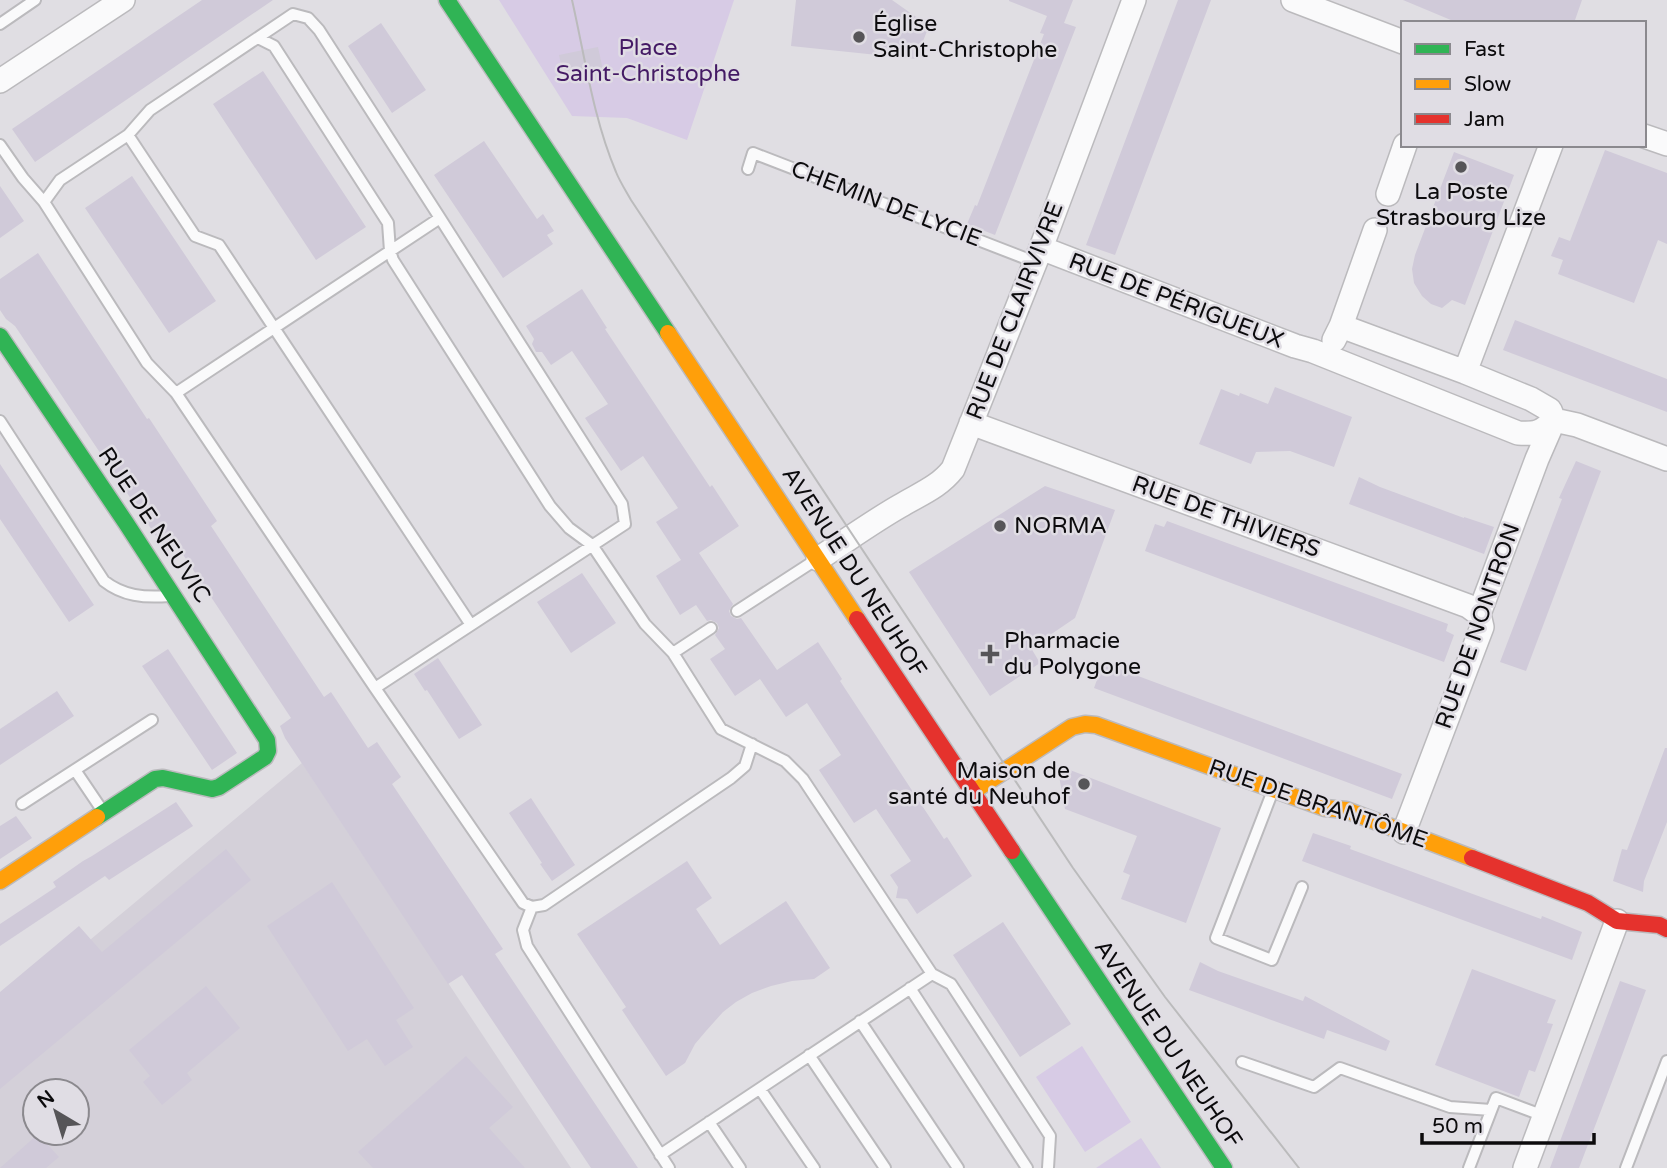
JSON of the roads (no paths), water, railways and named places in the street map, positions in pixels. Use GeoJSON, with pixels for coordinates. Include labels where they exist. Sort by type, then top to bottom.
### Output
{"type":"FeatureCollection","features":[{"type":"Feature","properties":{"kind":"street"},"geometry":{"type":"LineString","coordinates":[[0,81],[122,0]]}},
{"type":"Feature","properties":{"kind":"street","name":"AVENUE DU NEUHOF"},"geometry":{"type":"LineString","coordinates":[[447,0],[1224,1168]]}},
{"type":"Feature","properties":{"kind":"street","name":"RUE DE CLAIRVIVRE"},"geometry":{"type":"LineString","coordinates":[[818,559],[900,506],[935,487],[945,480],[953,469],[1038,255],[1134,0]]}},
{"type":"Feature","properties":{"kind":"street"},"geometry":{"type":"LineString","coordinates":[[1293,0],[1401,41]]}},
{"type":"Feature","properties":{"kind":"street"},"geometry":{"type":"LineString","coordinates":[[1646,137],[1667,144]]}},
{"type":"Feature","properties":{"kind":"street"},"geometry":{"type":"LineString","coordinates":[[1388,194],[1404,147]]}},
{"type":"Feature","properties":{"kind":"street"},"geometry":{"type":"LineString","coordinates":[[1465,372],[1550,147]]}},
{"type":"Feature","properties":{"kind":"street"},"geometry":{"type":"LineString","coordinates":[[1375,230],[1341,326],[1542,404],[1550,410],[1554,420],[1577,425],[1667,458]]}},
{"type":"Feature","properties":{"kind":"street","name":"RUE DE PÉRIGUEUX"},"geometry":{"type":"LineString","coordinates":[[1038,255],[1313,351],[1518,433],[1532,434],[1543,431],[1554,420]]}},
{"type":"Feature","properties":{"kind":"street","name":"RUE DE PÉRIGUEUX"},"geometry":{"type":"LineString","coordinates":[[1313,351],[1327,346],[1341,326]]}},
{"type":"Feature","properties":{"kind":"street","name":"RUE DE NEUVIC"},"geometry":{"type":"LineString","coordinates":[[1,343],[174,596],[267,740],[268,751],[265,757],[219,787],[201,788],[163,778],[155,779],[104,813]]}},
{"type":"Feature","properties":{"kind":"street","name":"RUE DE NONTRON"},"geometry":{"type":"LineString","coordinates":[[1404,832],[1482,627],[1479,614],[1554,420]]}},
{"type":"Feature","properties":{"kind":"street","name":"RUE DE THIVIERS"},"geometry":{"type":"LineString","coordinates":[[971,423],[1468,606],[1479,614]]}},
{"type":"Feature","properties":{"kind":"street","name":"RUE DE BRANTÔME"},"geometry":{"type":"LineString","coordinates":[[972,792],[1072,726],[1096,725],[1325,808],[1346,810],[1588,903],[1617,921],[1664,922]]}},
{"type":"Feature","properties":{"kind":"street"},"geometry":{"type":"LineString","coordinates":[[0,881],[104,813]]}},
{"type":"Feature","properties":{"kind":"street"},"geometry":{"type":"LineString","coordinates":[[1525,1168],[1617,921]]}},
{"type":"Feature","properties":{"kind":"lane"},"geometry":{"type":"LineString","coordinates":[[0,24],[35,0]]}},
{"type":"Feature","properties":{"kind":"lane"},"geometry":{"type":"LineString","coordinates":[[44,202],[60,180],[128,135],[150,110],[293,14],[308,18],[319,30],[622,504],[625,524],[375,688]]}},
{"type":"Feature","properties":{"kind":"lane"},"geometry":{"type":"LineString","coordinates":[[258,37],[274,46],[388,223],[393,260],[550,506],[569,528],[592,545],[645,624],[673,653],[721,729],[785,761],[803,779],[932,974],[951,984],[1050,1136],[1048,1168]]}},
{"type":"Feature","properties":{"kind":"lane"},"geometry":{"type":"LineString","coordinates":[[128,135],[195,236],[219,245],[471,625]]}},
{"type":"Feature","properties":{"kind":"lane"},"geometry":{"type":"LineString","coordinates":[[0,145],[44,202],[147,363],[176,393],[523,903],[532,908],[544,905],[731,778],[744,766],[752,744]]}},
{"type":"Feature","properties":{"kind":"lane","name":"CHEMIN DE LYCIE"},"geometry":{"type":"LineString","coordinates":[[748,169],[753,153],[1038,255]]}},
{"type":"Feature","properties":{"kind":"lane"},"geometry":{"type":"LineString","coordinates":[[176,393],[440,218]]}},
{"type":"Feature","properties":{"kind":"lane"},"geometry":{"type":"LineString","coordinates":[[0,421],[104,580],[115,590],[147,598],[174,596]]}},
{"type":"Feature","properties":{"kind":"lane"},"geometry":{"type":"LineString","coordinates":[[737,611],[818,559]]}},
{"type":"Feature","properties":{"kind":"lane"},"geometry":{"type":"LineString","coordinates":[[673,653],[711,628]]}},
{"type":"Feature","properties":{"kind":"lane"},"geometry":{"type":"LineString","coordinates":[[22,804],[152,720]]}},
{"type":"Feature","properties":{"kind":"lane"},"geometry":{"type":"LineString","coordinates":[[75,770],[104,813]]}},
{"type":"Feature","properties":{"kind":"lane"},"geometry":{"type":"LineString","coordinates":[[1274,789],[1216,938],[1272,960],[1302,887]]}},
{"type":"Feature","properties":{"kind":"lane"},"geometry":{"type":"LineString","coordinates":[[532,908],[523,930],[527,946],[669,1168]]}},
{"type":"Feature","properties":{"kind":"lane"},"geometry":{"type":"LineString","coordinates":[[660,1155],[932,974]]}},
{"type":"Feature","properties":{"kind":"lane"},"geometry":{"type":"LineString","coordinates":[[910,988],[1027,1168]]}},
{"type":"Feature","properties":{"kind":"lane"},"geometry":{"type":"LineString","coordinates":[[860,1021],[958,1168]]}},
{"type":"Feature","properties":{"kind":"lane"},"geometry":{"type":"LineString","coordinates":[[809,1055],[885,1168]]}},
{"type":"Feature","properties":{"kind":"lane"},"geometry":{"type":"LineString","coordinates":[[1626,1168],[1667,1061]]}},
{"type":"Feature","properties":{"kind":"lane"},"geometry":{"type":"LineString","coordinates":[[1242,1062],[1314,1087],[1340,1068],[1450,1107],[1491,1110]]}},
{"type":"Feature","properties":{"kind":"lane"},"geometry":{"type":"LineString","coordinates":[[760,1089],[814,1168]]}},
{"type":"Feature","properties":{"kind":"lane"},"geometry":{"type":"LineString","coordinates":[[1469,1168],[1496,1098],[1544,1116]]}},
{"type":"Feature","properties":{"kind":"lane"},"geometry":{"type":"LineString","coordinates":[[709,1122],[740,1168]]}},
{"type":"Feature","properties":{"kind":"tram line"},"geometry":{"type":"LineString","coordinates":[[572,0],[601,130],[616,172],[631,200],[1073,868],[1165,997],[1299,1168]]}},
{"type":"Feature","properties":{"kind":"place","name":"Église Saint-Christophe"},"geometry":{"type":"Point","coordinates":[859,37]}},
{"type":"Feature","properties":{"kind":"place","name":"La Poste Strasbourg Lize"},"geometry":{"type":"Point","coordinates":[1461,167]}},
{"type":"Feature","properties":{"kind":"place","name":"NORMA"},"geometry":{"type":"Point","coordinates":[1000,526]}},
{"type":"Feature","properties":{"kind":"place","name":"Pharmacie du Polygone"},"geometry":{"type":"Point","coordinates":[990,654]}},
{"type":"Feature","properties":{"kind":"place","name":"Maison de santé du Neuhof"},"geometry":{"type":"Point","coordinates":[1084,784]}},
{"type":"Feature","properties":{"kind":"park label","name":"Place Saint-Christophe"},"geometry":{"type":"Point","coordinates":[648,61]}}]}
